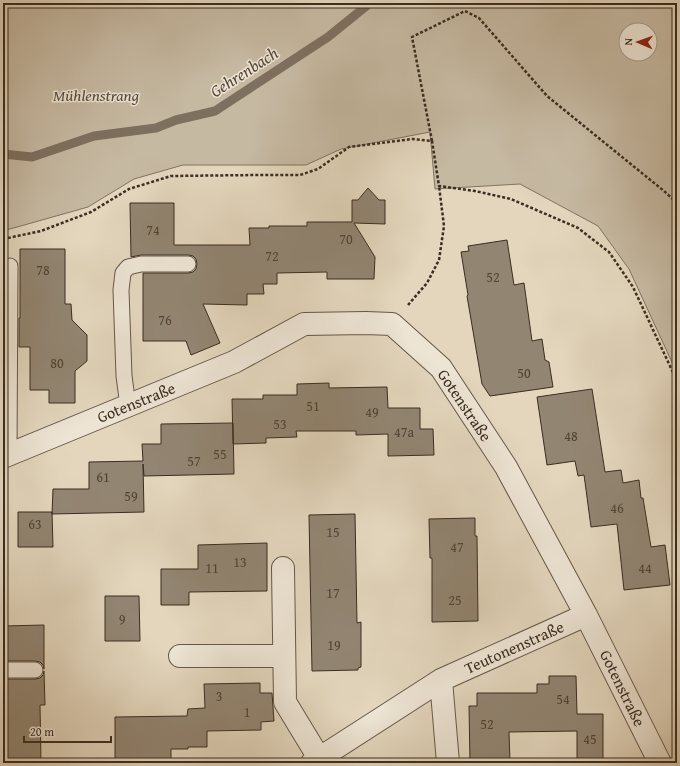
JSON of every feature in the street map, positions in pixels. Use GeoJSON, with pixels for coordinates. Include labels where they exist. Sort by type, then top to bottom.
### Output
{"type":"FeatureCollection","features":[{"type":"Feature","properties":{"kind":"street","name":"Gotenstraße"},"geometry":{"type":"LineString","coordinates":[[6,456],[234,362],[304,324],[392,324],[441,368],[506,467],[586,615],[660,763]]}},
{"type":"Feature","properties":{"kind":"street","name":"Teutonenstraße"},"geometry":{"type":"LineString","coordinates":[[283,568],[285,702],[316,760],[441,680],[586,615]]}},
{"type":"Feature","properties":{"kind":"street"},"geometry":{"type":"LineString","coordinates":[[180,656],[284,656]]}},
{"type":"Feature","properties":{"kind":"street"},"geometry":{"type":"LineString","coordinates":[[441,680],[448,763]]}},
{"type":"Feature","properties":{"kind":"lane"},"geometry":{"type":"LineString","coordinates":[[128,406],[124,376],[121,290],[123,273],[128,267],[141,264],[188,264]]}},
{"type":"Feature","properties":{"kind":"lane"},"geometry":{"type":"LineString","coordinates":[[6,456],[10,266]]}},
{"type":"Feature","properties":{"kind":"lane"},"geometry":{"type":"LineString","coordinates":[[3,670],[35,670]]}},
{"type":"Feature","properties":{"kind":"path"},"geometry":{"type":"LineString","coordinates":[[392,324],[427,283],[439,260],[444,226],[432,141],[412,37],[465,11],[479,18],[546,96],[677,203]]}},
{"type":"Feature","properties":{"kind":"path"},"geometry":{"type":"LineString","coordinates":[[3,239],[41,232],[91,212],[129,189],[171,176],[300,175],[318,169],[349,147],[412,139],[432,141]]}},
{"type":"Feature","properties":{"kind":"path"},"geometry":{"type":"LineString","coordinates":[[439,186],[475,191],[512,199],[578,228],[609,252],[633,287],[677,382]]}},
{"type":"Feature","properties":{"kind":"green space","name":"Mühlenstrang"},"geometry":{"type":"Polygon","coordinates":[[[3,3],[677,3],[677,373],[629,269],[598,226],[520,184],[435,189],[430,132],[341,149],[306,165],[183,165],[134,179],[88,207],[3,230],[3,3]]]}},
{"type":"Feature","properties":{"kind":"building"},"geometry":{"type":"Polygon","coordinates":[[[368,188],[379,200],[385,200],[385,224],[354,223],[375,257],[374,279],[327,279],[327,272],[277,273],[277,284],[263,284],[264,294],[247,294],[247,305],[203,304],[220,343],[191,355],[186,341],[143,341],[143,273],[188,273],[193,272],[196,269],[197,264],[196,259],[193,256],[188,255],[141,255],[131,257],[130,203],[174,203],[174,245],[250,245],[249,228],[269,228],[269,226],[307,226],[307,222],[352,222],[352,200],[358,200],[368,188]]]}},
{"type":"Feature","properties":{"kind":"building"},"geometry":{"type":"Polygon","coordinates":[[[507,240],[514,285],[524,283],[532,341],[542,339],[545,360],[549,362],[553,387],[490,396],[482,384],[461,252],[469,251],[468,246],[507,240]]]}},
{"type":"Feature","properties":{"kind":"building"},"geometry":{"type":"Polygon","coordinates":[[[20,249],[65,249],[65,304],[71,304],[72,320],[87,335],[87,361],[75,371],[75,403],[49,403],[49,390],[30,390],[30,347],[19,347],[20,249]]]}},
{"type":"Feature","properties":{"kind":"building"},"geometry":{"type":"Polygon","coordinates":[[[329,383],[329,388],[387,387],[388,408],[420,408],[420,429],[433,429],[434,455],[388,456],[388,434],[356,435],[356,431],[296,431],[297,437],[266,438],[266,443],[233,444],[232,399],[263,399],[263,395],[297,395],[297,384],[329,383]]]}},
{"type":"Feature","properties":{"kind":"building"},"geometry":{"type":"Polygon","coordinates":[[[592,389],[605,472],[621,470],[623,483],[639,480],[641,498],[643,498],[651,547],[665,545],[670,585],[624,590],[617,524],[591,527],[584,475],[578,476],[575,461],[547,465],[537,397],[592,389]]]}},
{"type":"Feature","properties":{"kind":"building"},"geometry":{"type":"Polygon","coordinates":[[[233,423],[234,474],[144,476],[143,464],[144,512],[52,514],[53,489],[89,489],[89,462],[143,461],[142,444],[161,444],[161,424],[233,423]]]}},
{"type":"Feature","properties":{"kind":"building"},"geometry":{"type":"Polygon","coordinates":[[[18,512],[52,512],[53,547],[18,547],[18,512]]]}},
{"type":"Feature","properties":{"kind":"building"},"geometry":{"type":"Polygon","coordinates":[[[355,514],[357,623],[361,622],[361,667],[358,668],[358,670],[312,671],[309,515],[355,514]]]}},
{"type":"Feature","properties":{"kind":"building"},"geometry":{"type":"Polygon","coordinates":[[[475,518],[475,536],[477,536],[478,621],[432,622],[432,558],[430,558],[429,519],[475,518]]]}},
{"type":"Feature","properties":{"kind":"building"},"geometry":{"type":"Polygon","coordinates":[[[267,543],[267,591],[189,592],[189,605],[161,605],[161,569],[198,569],[198,545],[267,543]]]}},
{"type":"Feature","properties":{"kind":"building"},"geometry":{"type":"Polygon","coordinates":[[[105,596],[139,596],[140,641],[105,641],[105,596]]]}},
{"type":"Feature","properties":{"kind":"building"},"geometry":{"type":"Polygon","coordinates":[[[44,625],[44,669],[40,662],[35,661],[3,661],[3,626],[44,625]]]}},
{"type":"Feature","properties":{"kind":"building"},"geometry":{"type":"Polygon","coordinates":[[[44,671],[45,705],[40,705],[41,763],[3,763],[3,679],[35,679],[40,678],[44,671]]]}},
{"type":"Feature","properties":{"kind":"building"},"geometry":{"type":"Polygon","coordinates":[[[549,676],[576,676],[577,714],[603,714],[603,763],[577,763],[577,731],[509,732],[510,763],[470,763],[469,706],[477,706],[477,693],[537,693],[537,684],[549,684],[549,676]]]}},
{"type":"Feature","properties":{"kind":"building"},"geometry":{"type":"Polygon","coordinates":[[[260,683],[260,693],[272,693],[274,721],[261,722],[261,730],[207,731],[207,747],[171,749],[171,763],[115,763],[115,717],[187,716],[188,709],[205,708],[204,684],[260,683]]]}},
{"type":"Feature","properties":{"kind":"waterway","name":"Gehrenbach"},"geometry":{"type":"LineString","coordinates":[[3,154],[32,157],[94,136],[156,128],[176,120],[215,111],[328,37],[370,3]]}}]}
